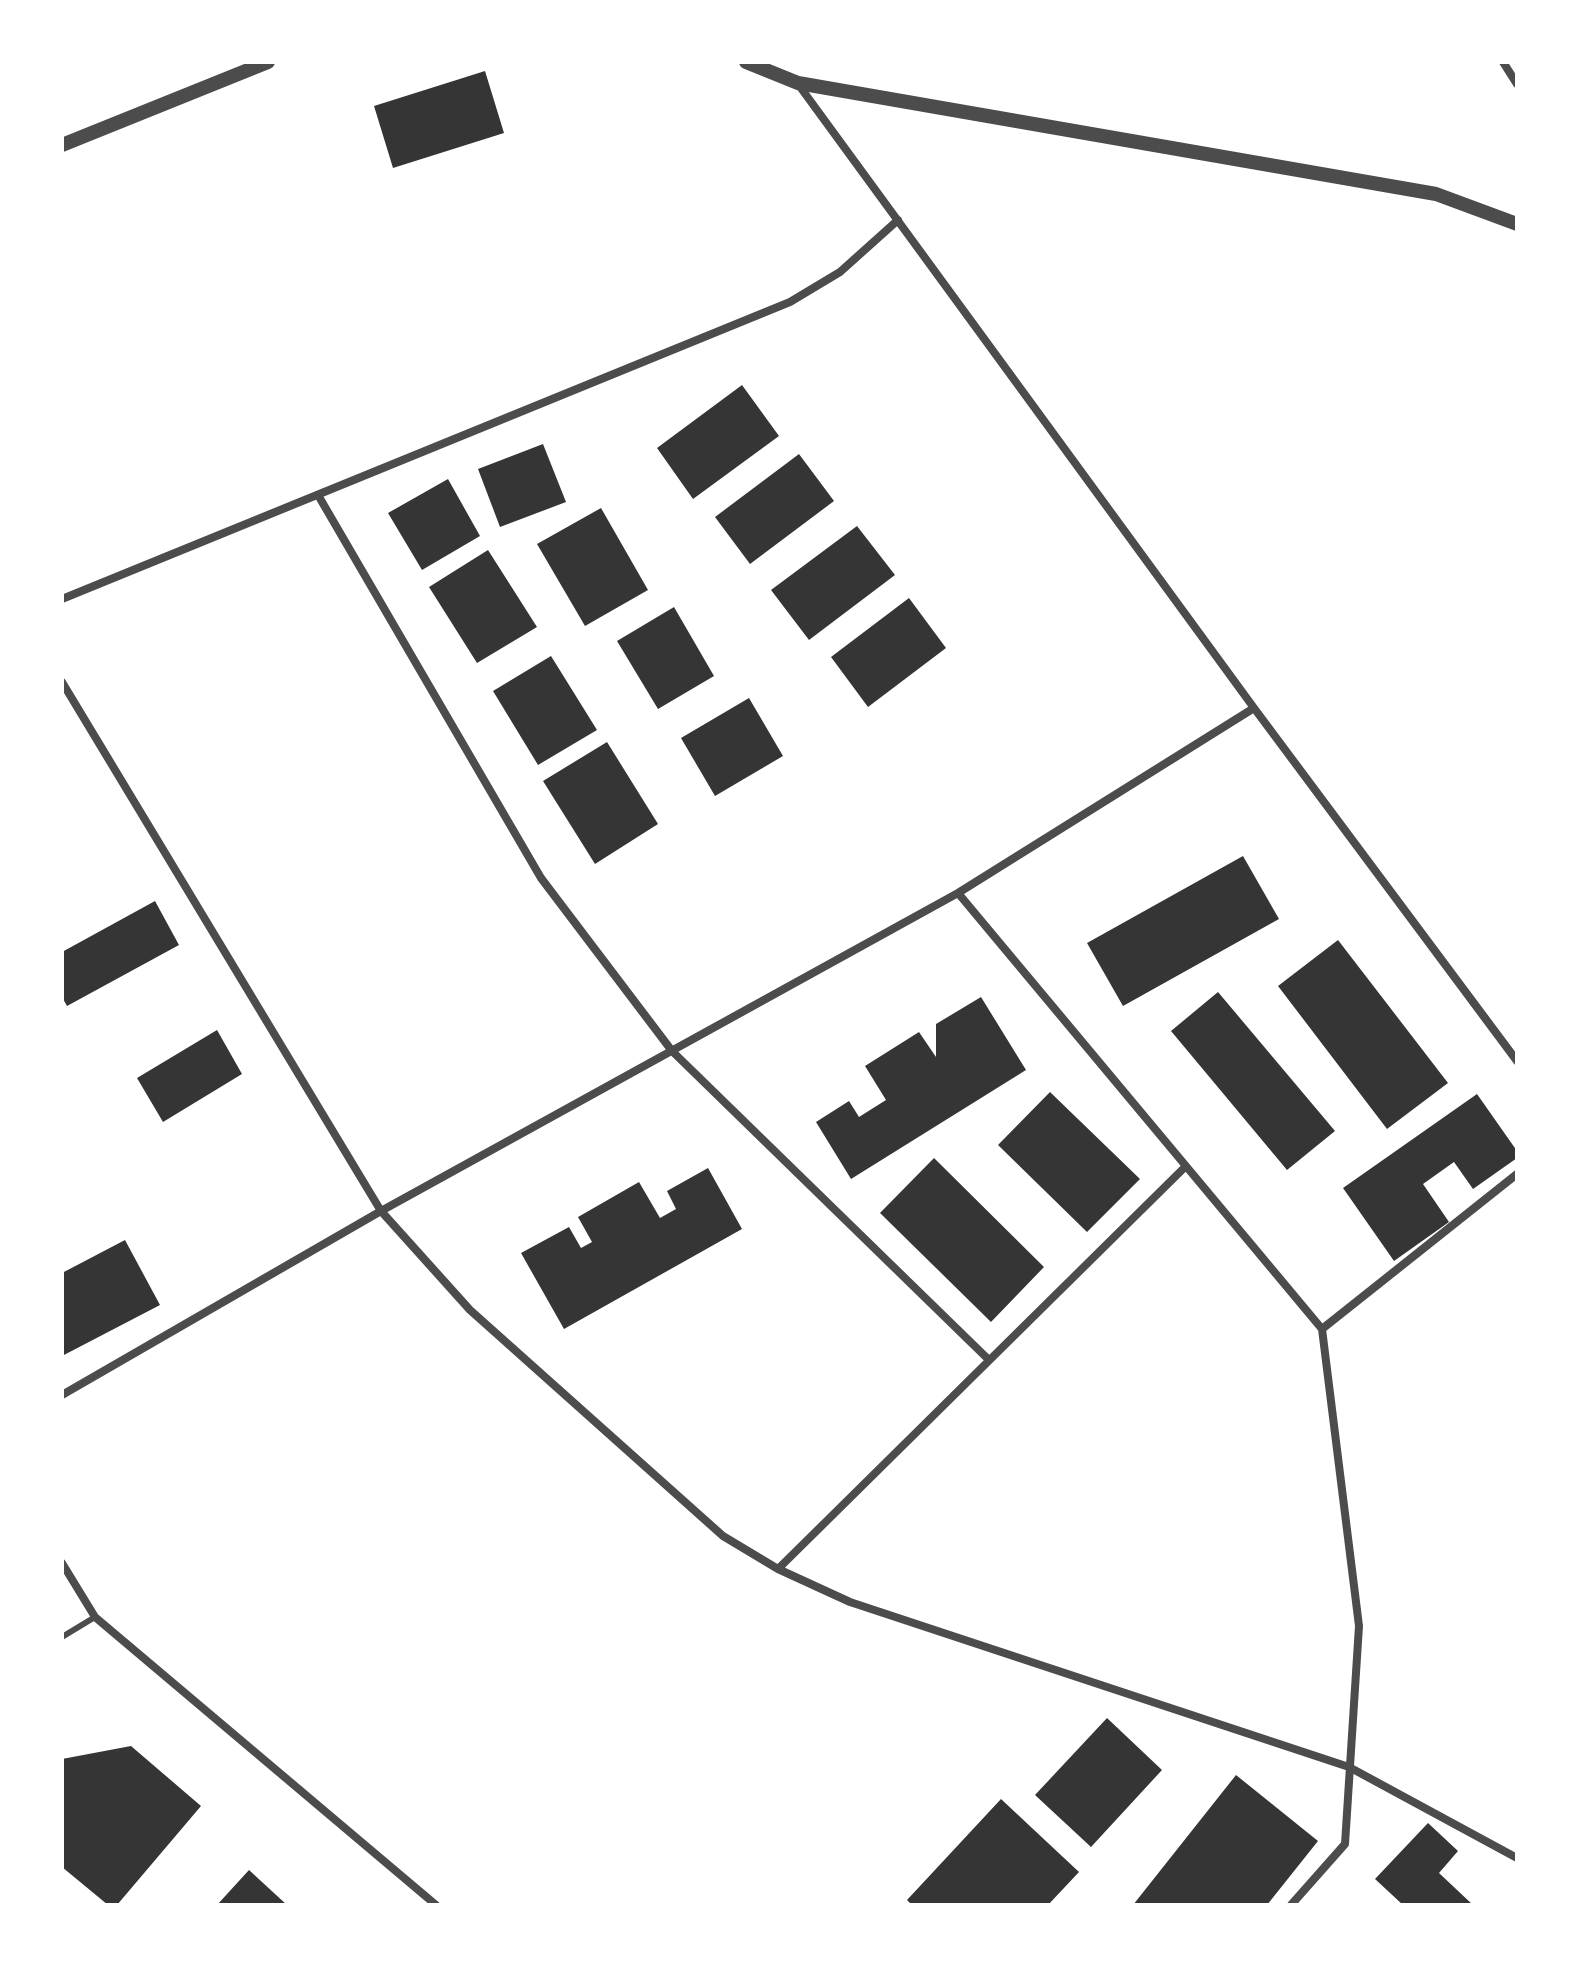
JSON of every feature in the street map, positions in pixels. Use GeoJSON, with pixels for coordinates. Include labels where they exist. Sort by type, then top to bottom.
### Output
{"type":"FeatureCollection","features":[{"type":"Feature","properties":{"kind":"street"},"geometry":{"type":"LineString","coordinates":[[62,145],[268,62]]}},
{"type":"Feature","properties":{"kind":"street"},"geometry":{"type":"LineString","coordinates":[[746,62],[798,83],[1436,194],[1517,224]]}},
{"type":"Feature","properties":{"kind":"street"},"geometry":{"type":"LineString","coordinates":[[1503,62],[1517,84]]}},
{"type":"Feature","properties":{"kind":"street"},"geometry":{"type":"LineString","coordinates":[[798,83],[1254,708],[1517,1061]]}},
{"type":"Feature","properties":{"kind":"street"},"geometry":{"type":"LineString","coordinates":[[62,599],[790,302],[840,272],[898,220]]}},
{"type":"Feature","properties":{"kind":"street"},"geometry":{"type":"LineString","coordinates":[[318,495],[541,878],[672,1051],[989,1360]]}},
{"type":"Feature","properties":{"kind":"street"},"geometry":{"type":"LineString","coordinates":[[62,682],[381,1211],[470,1310],[723,1536],[778,1569],[850,1602],[1349,1767],[1517,1858]]}},
{"type":"Feature","properties":{"kind":"street"},"geometry":{"type":"LineString","coordinates":[[62,1395],[381,1211],[958,893],[1254,708]]}},
{"type":"Feature","properties":{"kind":"street"},"geometry":{"type":"LineString","coordinates":[[958,893],[1322,1329],[1359,1626],[1345,1844],[1291,1905]]}},
{"type":"Feature","properties":{"kind":"street"},"geometry":{"type":"LineString","coordinates":[[778,1569],[1186,1166]]}},
{"type":"Feature","properties":{"kind":"street"},"geometry":{"type":"LineString","coordinates":[[1322,1329],[1517,1174]]}},
{"type":"Feature","properties":{"kind":"street"},"geometry":{"type":"LineString","coordinates":[[62,1563],[95,1617],[436,1905]]}},
{"type":"Feature","properties":{"kind":"street"},"geometry":{"type":"LineString","coordinates":[[419,1905],[427,1897]]}},
{"type":"Feature","properties":{"kind":"lane"},"geometry":{"type":"LineString","coordinates":[[62,1637],[95,1617]]}},
{"type":"Feature","properties":{"kind":"building"},"geometry":{"type":"Polygon","coordinates":[[[485,71],[504,133],[393,168],[374,106],[485,71]]]}},
{"type":"Feature","properties":{"kind":"building"},"geometry":{"type":"Polygon","coordinates":[[[742,385],[779,436],[693,499],[657,448],[742,385]]]}},
{"type":"Feature","properties":{"kind":"building"},"geometry":{"type":"Polygon","coordinates":[[[543,444],[566,502],[500,527],[478,469],[543,444]]]}},
{"type":"Feature","properties":{"kind":"building"},"geometry":{"type":"Polygon","coordinates":[[[799,454],[834,501],[750,564],[715,517],[799,454]]]}},
{"type":"Feature","properties":{"kind":"building"},"geometry":{"type":"Polygon","coordinates":[[[448,479],[480,536],[422,570],[388,513],[448,479]]]}},
{"type":"Feature","properties":{"kind":"building"},"geometry":{"type":"Polygon","coordinates":[[[601,508],[648,590],[585,626],[537,544],[601,508]]]}},
{"type":"Feature","properties":{"kind":"building"},"geometry":{"type":"Polygon","coordinates":[[[857,526],[895,575],[809,640],[771,590],[857,526]]]}},
{"type":"Feature","properties":{"kind":"building"},"geometry":{"type":"Polygon","coordinates":[[[488,550],[537,627],[477,663],[429,587],[488,550]]]}},
{"type":"Feature","properties":{"kind":"building"},"geometry":{"type":"Polygon","coordinates":[[[909,598],[946,648],[868,707],[831,657],[909,598]]]}},
{"type":"Feature","properties":{"kind":"building"},"geometry":{"type":"Polygon","coordinates":[[[674,607],[714,676],[658,709],[617,641],[674,607]]]}},
{"type":"Feature","properties":{"kind":"building"},"geometry":{"type":"Polygon","coordinates":[[[551,656],[597,730],[538,765],[493,691],[551,656]]]}},
{"type":"Feature","properties":{"kind":"building"},"geometry":{"type":"Polygon","coordinates":[[[749,698],[783,756],[715,796],[681,738],[749,698]]]}},
{"type":"Feature","properties":{"kind":"building"},"geometry":{"type":"Polygon","coordinates":[[[607,742],[658,824],[595,864],[543,781],[607,742]]]}},
{"type":"Feature","properties":{"kind":"building"},"geometry":{"type":"Polygon","coordinates":[[[1243,856],[1279,919],[1123,1006],[1087,943],[1243,856]]]}},
{"type":"Feature","properties":{"kind":"building"},"geometry":{"type":"Polygon","coordinates":[[[155,901],[179,945],[67,1006],[62,997],[62,952],[155,901]]]}},
{"type":"Feature","properties":{"kind":"building"},"geometry":{"type":"Polygon","coordinates":[[[1338,940],[1448,1083],[1387,1129],[1278,986],[1338,940]]]}},
{"type":"Feature","properties":{"kind":"building"},"geometry":{"type":"Polygon","coordinates":[[[1218,992],[1335,1131],[1287,1170],[1171,1031],[1218,992]]]}},
{"type":"Feature","properties":{"kind":"building"},"geometry":{"type":"Polygon","coordinates":[[[981,997],[1026,1070],[851,1179],[816,1122],[849,1101],[859,1117],[886,1100],[865,1066],[919,1032],[936,1057],[936,1024],[981,997]]]}},
{"type":"Feature","properties":{"kind":"building"},"geometry":{"type":"Polygon","coordinates":[[[217,1030],[242,1074],[163,1122],[137,1078],[217,1030]]]}},
{"type":"Feature","properties":{"kind":"building"},"geometry":{"type":"Polygon","coordinates":[[[1050,1092],[1140,1179],[1087,1232],[998,1145],[1050,1092]]]}},
{"type":"Feature","properties":{"kind":"building"},"geometry":{"type":"Polygon","coordinates":[[[1477,1094],[1517,1151],[1517,1158],[1473,1189],[1454,1162],[1423,1184],[1449,1222],[1394,1261],[1343,1188],[1477,1094]]]}},
{"type":"Feature","properties":{"kind":"building"},"geometry":{"type":"Polygon","coordinates":[[[934,1158],[1044,1267],[991,1322],[880,1213],[934,1158]]]}},
{"type":"Feature","properties":{"kind":"building"},"geometry":{"type":"Polygon","coordinates":[[[708,1168],[742,1229],[564,1329],[521,1253],[569,1227],[581,1248],[592,1242],[578,1217],[639,1182],[660,1218],[676,1209],[667,1191],[708,1168]]]}},
{"type":"Feature","properties":{"kind":"building"},"geometry":{"type":"Polygon","coordinates":[[[125,1240],[160,1305],[62,1356],[62,1273],[125,1240]]]}},
{"type":"Feature","properties":{"kind":"building"},"geometry":{"type":"Polygon","coordinates":[[[1107,1718],[1162,1770],[1091,1847],[1035,1795],[1107,1718]]]}},
{"type":"Feature","properties":{"kind":"building"},"geometry":{"type":"Polygon","coordinates":[[[131,1746],[201,1806],[117,1905],[108,1905],[62,1867],[62,1759],[131,1746]]]}},
{"type":"Feature","properties":{"kind":"building"},"geometry":{"type":"Polygon","coordinates":[[[1236,1775],[1318,1841],[1267,1905],[1133,1905],[1236,1775]]]}},
{"type":"Feature","properties":{"kind":"building"},"geometry":{"type":"Polygon","coordinates":[[[1001,1799],[1079,1872],[1048,1905],[912,1905],[907,1900],[1001,1799]]]}},
{"type":"Feature","properties":{"kind":"building"},"geometry":{"type":"Polygon","coordinates":[[[1428,1823],[1458,1851],[1439,1873],[1473,1905],[1403,1905],[1375,1879],[1428,1823]]]}},
{"type":"Feature","properties":{"kind":"building"},"geometry":{"type":"Polygon","coordinates":[[[249,1870],[287,1905],[217,1905],[249,1870]]]}}]}
